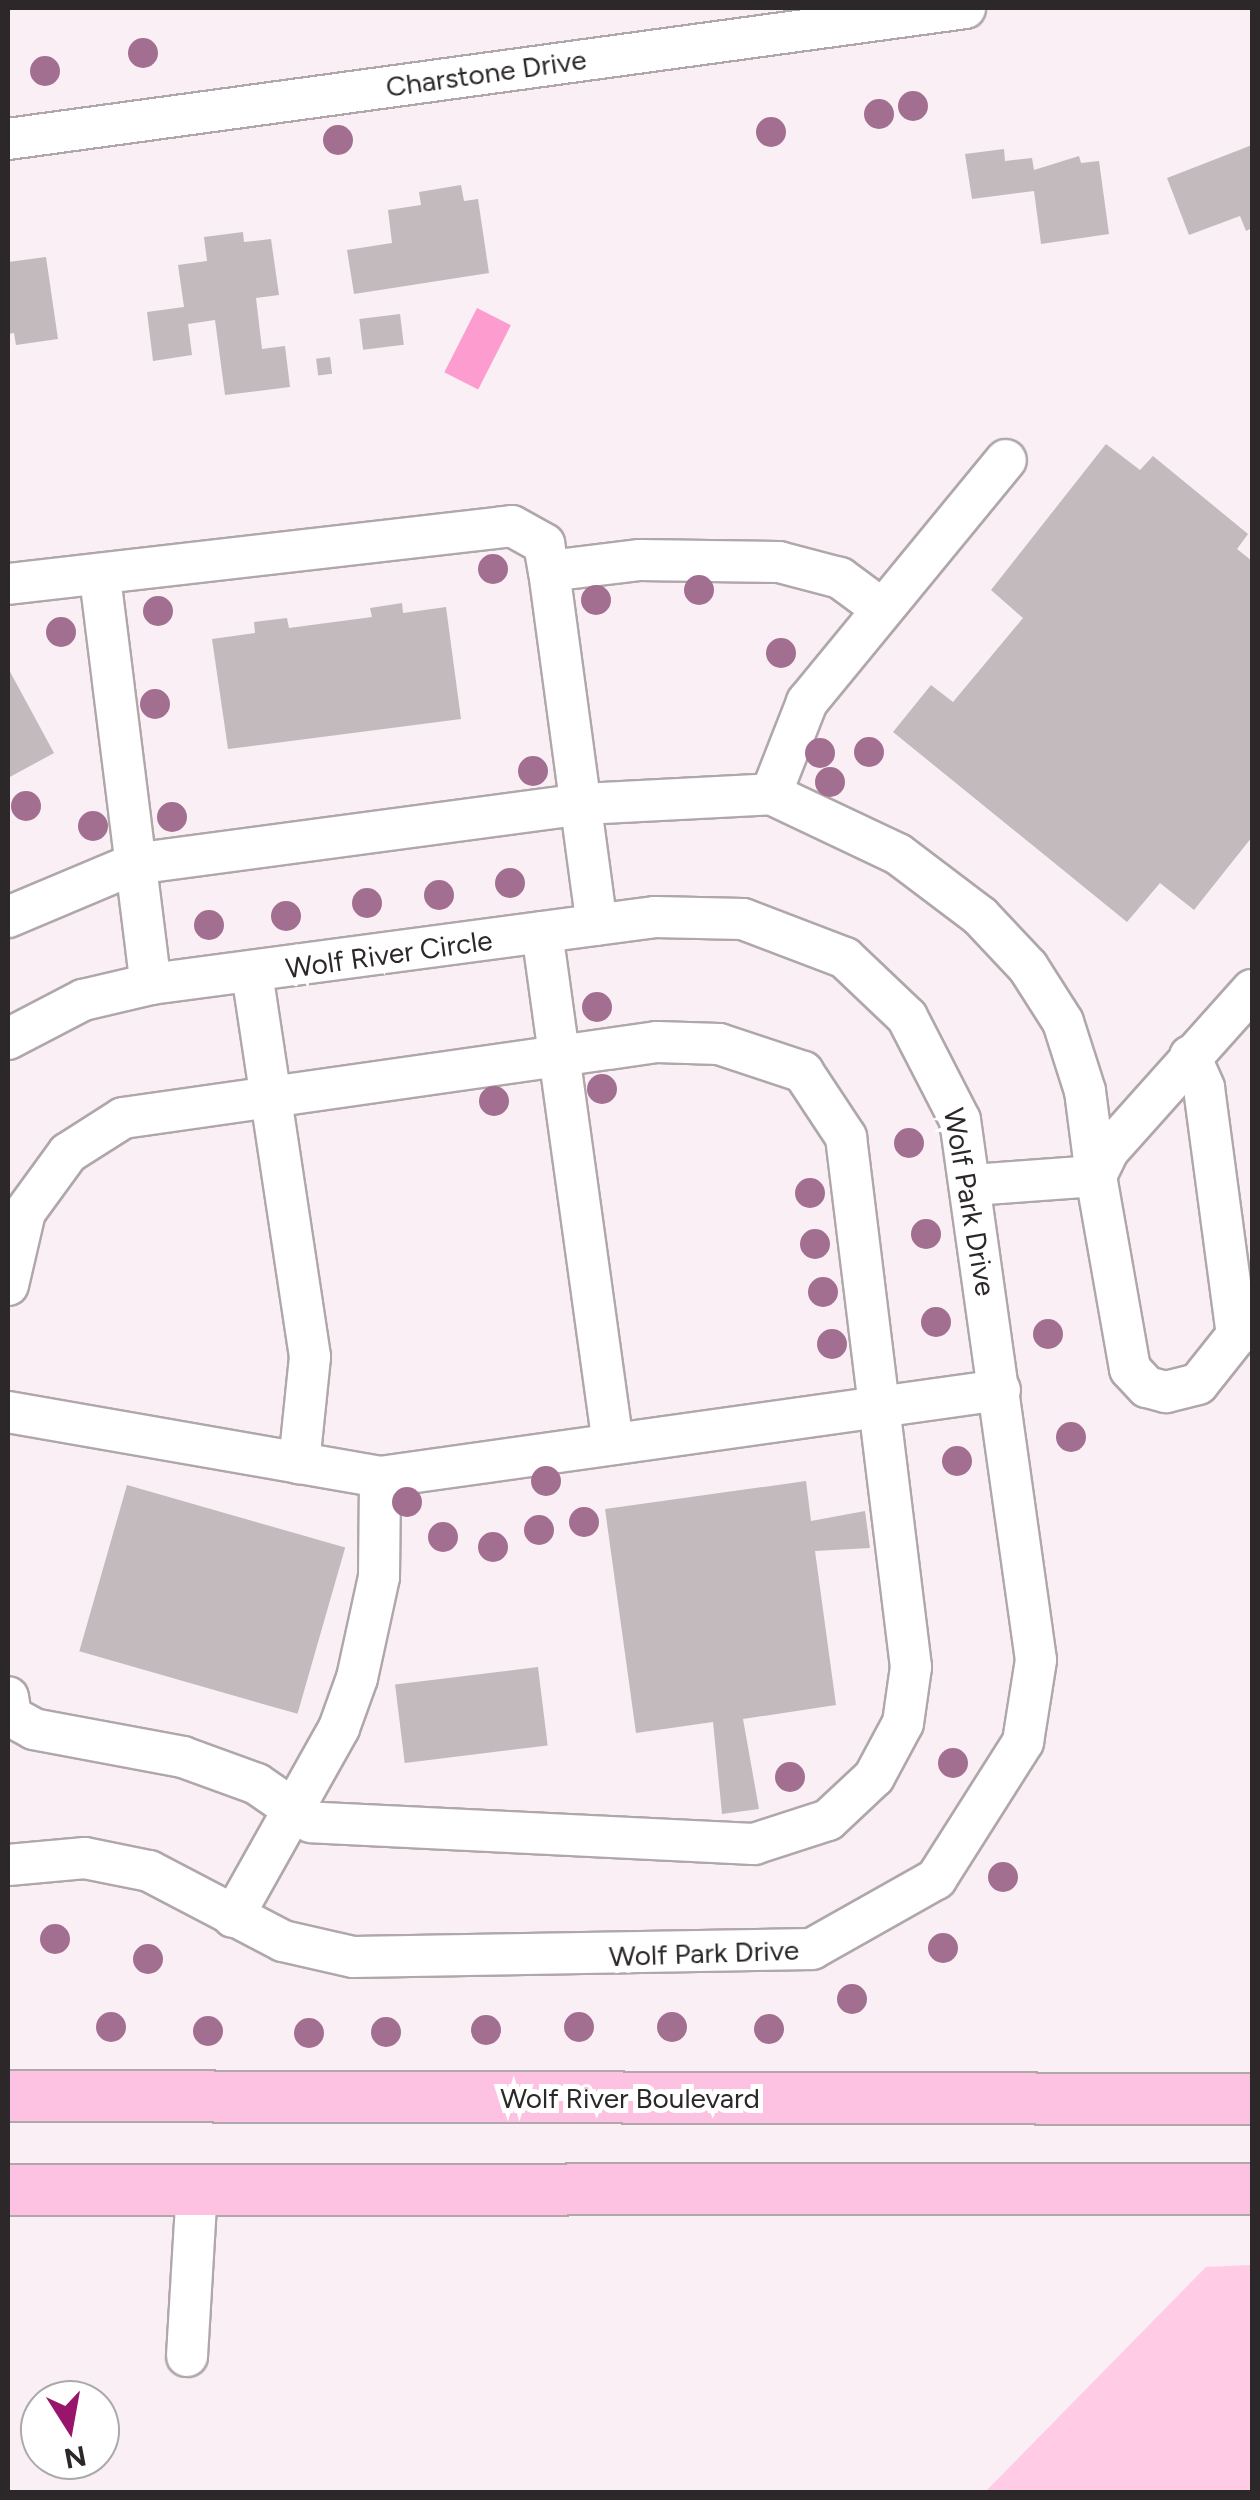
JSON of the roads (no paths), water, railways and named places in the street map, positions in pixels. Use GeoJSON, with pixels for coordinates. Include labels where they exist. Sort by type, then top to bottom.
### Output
{"type":"FeatureCollection","features":[{"type":"Feature","properties":{"kind":"main road","name":"Wolf River Boulevard"},"geometry":{"type":"LineString","coordinates":[[8,2096],[1252,2098]]}},
{"type":"Feature","properties":{"kind":"main road"},"geometry":{"type":"LineString","coordinates":[[8,2190],[1252,2189]]}},
{"type":"Feature","properties":{"kind":"street","name":"Charstone Drive"},"geometry":{"type":"LineString","coordinates":[[8,139],[966,8]]}},
{"type":"Feature","properties":{"kind":"street"},"geometry":{"type":"LineString","coordinates":[[772,794],[807,702],[878,606],[1006,460]]}},
{"type":"Feature","properties":{"kind":"street"},"geometry":{"type":"LineString","coordinates":[[8,584],[100,577],[512,526],[544,544],[597,925]]}},
{"type":"Feature","properties":{"kind":"street"},"geometry":{"type":"LineString","coordinates":[[549,571],[640,560],[778,562],[840,578],[878,606]]}},
{"type":"Feature","properties":{"kind":"street"},"geometry":{"type":"LineString","coordinates":[[100,577],[151,984]]}},
{"type":"Feature","properties":{"kind":"street"},"geometry":{"type":"LineString","coordinates":[[8,916],[134,864],[583,804],[772,794],[898,854],[980,916],[1028,967],[1063,1022],[1085,1092],[1096,1176],[1136,1381],[1166,1392],[1198,1384],[1245,1326],[1204,1088],[1190,1056]]}},
{"type":"Feature","properties":{"kind":"street","name":"Wolf River Circle"},"geometry":{"type":"LineString","coordinates":[[8,1039],[83,1000],[151,984],[597,925],[706,915],[780,928]]}},
{"type":"Feature","properties":{"kind":"street","name":"Wolf Park Drive"},"geometry":{"type":"LineString","coordinates":[[8,1865],[84,1858],[150,1871],[283,1941],[353,1957],[714,1956],[812,1949],[936,1878],[1023,1742],[1036,1660],[972,1185],[950,1089],[907,1017],[846,958],[780,928]]}},
{"type":"Feature","properties":{"kind":"street"},"geometry":{"type":"LineString","coordinates":[[542,932],[614,1444]]}},
{"type":"Feature","properties":{"kind":"street"},"geometry":{"type":"LineString","coordinates":[[252,973],[310,1356],[300,1463]]}},
{"type":"Feature","properties":{"kind":"street"},"geometry":{"type":"LineString","coordinates":[[1096,1176],[1108,1151],[1252,990]]}},
{"type":"Feature","properties":{"kind":"street"},"geometry":{"type":"LineString","coordinates":[[8,1285],[26,1212],[68,1153],[123,1118],[558,1053],[719,1044],[803,1072],[824,1093],[849,1152],[908,1686],[903,1724],[874,1778],[828,1820],[754,1844],[312,1822],[257,1784],[184,1757],[34,1729],[12,1716],[8,1697]]}},
{"type":"Feature","properties":{"kind":"street"},"geometry":{"type":"LineString","coordinates":[[972,1185],[1096,1176]]}},
{"type":"Feature","properties":{"kind":"street"},"geometry":{"type":"LineString","coordinates":[[8,1412],[380,1477],[1000,1390]]}},
{"type":"Feature","properties":{"kind":"street"},"geometry":{"type":"LineString","coordinates":[[233,1917],[339,1728],[373,1616],[380,1477]]}},
{"type":"Feature","properties":{"kind":"street"},"geometry":{"type":"LineString","coordinates":[[187,2356],[197,2190]]}}]}
